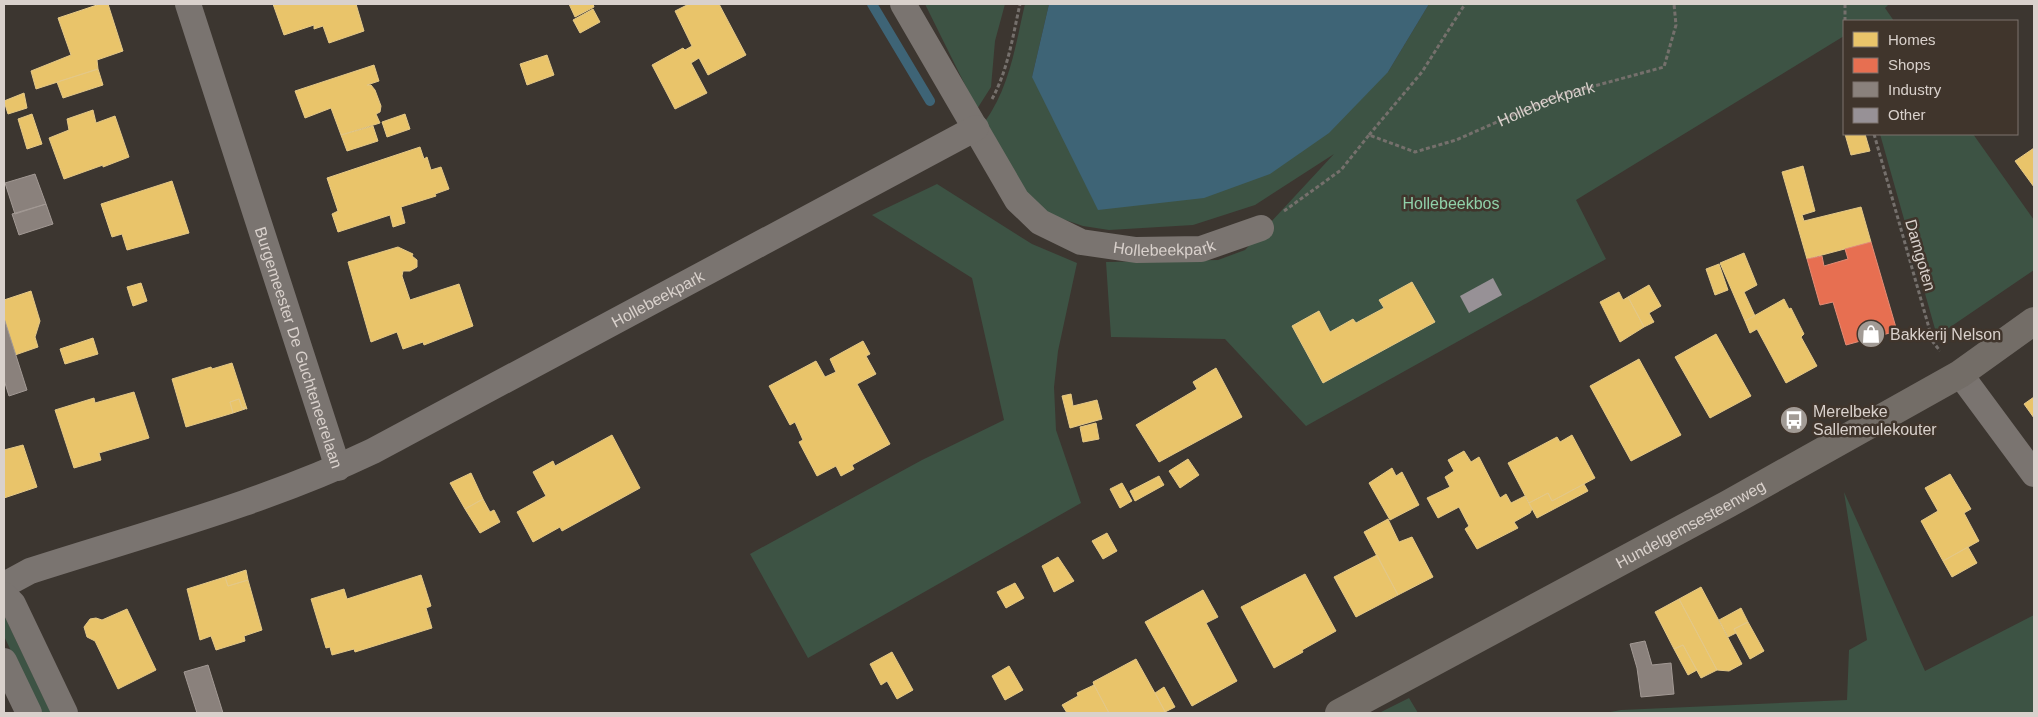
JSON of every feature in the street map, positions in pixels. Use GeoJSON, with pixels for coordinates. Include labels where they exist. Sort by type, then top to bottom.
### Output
{"type":"FeatureCollection","features":[{"type":"Feature","properties":{"kind":"main road","name":"Hundelgemsesteenweg"},"geometry":{"type":"LineString","coordinates":[[1339,713],[1719,508],[1960,374],[2034,321]]}},
{"type":"Feature","properties":{"kind":"street","name":"Burgemeester De Guchteneerelaan"},"geometry":{"type":"LineString","coordinates":[[4,585],[30,571],[262,496],[338,468],[188,4]]}},
{"type":"Feature","properties":{"kind":"street"},"geometry":{"type":"LineString","coordinates":[[903,4],[976,128]]}},
{"type":"Feature","properties":{"kind":"street","name":"Hollebeekpark"},"geometry":{"type":"LineString","coordinates":[[338,468],[374,451],[976,128],[1017,200],[1040,222],[1081,242],[1136,250],[1202,249],[1261,228]]}},
{"type":"Feature","properties":{"kind":"street"},"geometry":{"type":"LineString","coordinates":[[1960,374],[2034,474]]}},
{"type":"Feature","properties":{"kind":"street"},"geometry":{"type":"LineString","coordinates":[[4,595],[13,604],[65,713]]}},
{"type":"Feature","properties":{"kind":"street"},"geometry":{"type":"LineString","coordinates":[[4,661],[29,713]]}},
{"type":"Feature","properties":{"kind":"path"},"geometry":{"type":"LineString","coordinates":[[976,128],[998,88],[1020,4]]}},
{"type":"Feature","properties":{"kind":"path"},"geometry":{"type":"LineString","coordinates":[[1261,228],[1341,170],[1422,72],[1465,4]]}},
{"type":"Feature","properties":{"kind":"path","name":"Hollebeekpark"},"geometry":{"type":"LineString","coordinates":[[1369,135],[1415,152],[1456,140],[1554,97],[1664,67],[1676,25],[1674,4]]}},
{"type":"Feature","properties":{"kind":"path"},"geometry":{"type":"LineString","coordinates":[[1845,4],[1845,20]]}},
{"type":"Feature","properties":{"kind":"path","name":"Damgoten"},"geometry":{"type":"LineString","coordinates":[[1874,135],[1933,342],[1960,374]]}},
{"type":"Feature","properties":{"kind":"green space"},"geometry":{"type":"Polygon","coordinates":[[[925,4],[1005,4],[995,41],[991,87],[977,109],[925,4]]]}},
{"type":"Feature","properties":{"kind":"green space","name":"Hollebeekbos"},"geometry":{"type":"Polygon","coordinates":[[[1025,4],[1049,4],[1032,77],[1388,72],[1429,4],[1889,4],[1885,8],[1893,20],[1843,20],[1843,37],[1576,200],[1606,259],[1306,426],[1225,339],[1111,337],[1106,262],[1218,260],[1245,250],[1334,154],[1255,205],[1193,225],[1109,230],[1083,226],[1054,216],[1033,204],[984,123],[1006,81],[1025,4]]]}},
{"type":"Feature","properties":{"kind":"green space"},"geometry":{"type":"Polygon","coordinates":[[[1880,135],[1974,135],[2034,220],[2034,270],[1937,336],[1880,135]]]}},
{"type":"Feature","properties":{"kind":"green space"},"geometry":{"type":"Polygon","coordinates":[[[937,184],[1032,244],[1077,263],[1058,351],[1054,387],[1056,430],[1081,503],[808,658],[750,554],[922,460],[1004,420],[972,278],[872,215],[937,184]]]}},
{"type":"Feature","properties":{"kind":"green space"},"geometry":{"type":"Polygon","coordinates":[[[1844,492],[1925,671],[2034,615],[2034,713],[1605,713],[1621,710],[1847,700],[1849,650],[1867,640],[1844,492]]]}},
{"type":"Feature","properties":{"kind":"green space"},"geometry":{"type":"Polygon","coordinates":[[[4,615],[51,713],[40,713],[4,636],[4,615]]]}},
{"type":"Feature","properties":{"kind":"green space"},"geometry":{"type":"Polygon","coordinates":[[[1409,698],[1418,713],[1379,713],[1409,698]]]}},
{"type":"Feature","properties":{"kind":"water"},"geometry":{"type":"Polygon","coordinates":[[[1049,4],[1429,4],[1388,72],[1329,133],[1270,174],[1204,198],[1098,210],[1032,77],[1049,4]]]}},
{"type":"Feature","properties":{"kind":"building: Homes"},"geometry":{"type":"Polygon","coordinates":[[[100,4],[108,4],[123,51],[97,60],[98,69],[36,89],[31,71],[71,55],[58,18],[100,4]]]}},
{"type":"Feature","properties":{"kind":"building: Homes"},"geometry":{"type":"Polygon","coordinates":[[[273,4],[356,4],[364,31],[329,43],[323,26],[314,29],[314,25],[284,35],[273,4]]]}},
{"type":"Feature","properties":{"kind":"building: Homes"},"geometry":{"type":"Polygon","coordinates":[[[569,4],[593,4],[594,7],[575,17],[569,4]]]}},
{"type":"Feature","properties":{"kind":"building: Homes"},"geometry":{"type":"Polygon","coordinates":[[[689,4],[719,4],[746,55],[708,75],[699,58],[691,63],[707,93],[675,109],[652,65],[683,48],[685,50],[692,46],[675,11],[689,4]]]}},
{"type":"Feature","properties":{"kind":"building: Homes"},"geometry":{"type":"Polygon","coordinates":[[[593,9],[600,22],[580,33],[573,20],[593,9]]]}},
{"type":"Feature","properties":{"kind":"building: Homes"},"geometry":{"type":"Polygon","coordinates":[[[547,55],[554,75],[527,85],[520,64],[547,55]]]}},
{"type":"Feature","properties":{"kind":"building: Homes"},"geometry":{"type":"Polygon","coordinates":[[[374,65],[379,81],[367,85],[371,85],[375,90],[381,106],[380,112],[376,114],[380,123],[341,135],[331,108],[305,118],[295,91],[374,65]]]}},
{"type":"Feature","properties":{"kind":"building: Homes"},"geometry":{"type":"Polygon","coordinates":[[[98,69],[103,85],[63,98],[57,82],[98,69]]]}},
{"type":"Feature","properties":{"kind":"building: Homes"},"geometry":{"type":"Polygon","coordinates":[[[24,93],[27,108],[8,114],[4,101],[24,93]]]}},
{"type":"Feature","properties":{"kind":"building: Homes"},"geometry":{"type":"Polygon","coordinates":[[[93,110],[96,123],[115,116],[129,157],[64,179],[49,138],[69,130],[67,119],[93,110]]]}},
{"type":"Feature","properties":{"kind":"building: Homes"},"geometry":{"type":"Polygon","coordinates":[[[32,114],[42,144],[27,149],[18,119],[32,114]]]}},
{"type":"Feature","properties":{"kind":"building: Homes"},"geometry":{"type":"Polygon","coordinates":[[[405,114],[410,129],[387,137],[382,122],[405,114]]]}},
{"type":"Feature","properties":{"kind":"building: Homes"},"geometry":{"type":"Polygon","coordinates":[[[373,126],[378,141],[347,151],[341,135],[373,126]]]}},
{"type":"Feature","properties":{"kind":"building: Homes"},"geometry":{"type":"Polygon","coordinates":[[[1845,135],[1865,135],[1870,151],[1851,155],[1845,135]]]}},
{"type":"Feature","properties":{"kind":"building: Homes"},"geometry":{"type":"Polygon","coordinates":[[[420,147],[424,159],[427,157],[431,170],[441,167],[449,189],[435,194],[436,196],[401,207],[405,223],[393,227],[390,215],[338,232],[332,214],[338,211],[327,178],[420,147]]]}},
{"type":"Feature","properties":{"kind":"building: Homes"},"geometry":{"type":"Polygon","coordinates":[[[2034,148],[2034,187],[2015,161],[2034,148]]]}},
{"type":"Feature","properties":{"kind":"building: Homes"},"geometry":{"type":"Polygon","coordinates":[[[1803,166],[1815,211],[1802,215],[1804,221],[1861,207],[1871,242],[1807,259],[1782,172],[1803,166]]]}},
{"type":"Feature","properties":{"kind":"building: Homes"},"geometry":{"type":"Polygon","coordinates":[[[172,181],[189,233],[127,250],[122,234],[112,237],[101,204],[172,181]]]}},
{"type":"Feature","properties":{"kind":"building: Homes"},"geometry":{"type":"Polygon","coordinates":[[[398,247],[413,254],[412,256],[417,260],[417,267],[410,271],[403,271],[402,276],[410,300],[459,284],[473,326],[424,345],[423,342],[403,349],[397,332],[371,342],[348,262],[398,247]]]}},
{"type":"Feature","properties":{"kind":"building: Homes"},"geometry":{"type":"Polygon","coordinates":[[[1744,253],[1757,285],[1744,292],[1755,316],[1745,321],[1720,263],[1744,253]]]}},
{"type":"Feature","properties":{"kind":"building: Homes"},"geometry":{"type":"Polygon","coordinates":[[[1719,264],[1728,290],[1715,295],[1706,269],[1719,264]]]}},
{"type":"Feature","properties":{"kind":"building: Homes"},"geometry":{"type":"Polygon","coordinates":[[[1412,282],[1435,322],[1323,383],[1292,326],[1319,311],[1330,332],[1353,319],[1356,323],[1384,308],[1379,300],[1412,282]]]}},
{"type":"Feature","properties":{"kind":"building: Homes"},"geometry":{"type":"Polygon","coordinates":[[[141,283],[147,301],[133,306],[127,287],[141,283]]]}},
{"type":"Feature","properties":{"kind":"building: Homes"},"geometry":{"type":"Polygon","coordinates":[[[1649,285],[1661,306],[1649,313],[1654,322],[1644,327],[1628,297],[1649,285]]]}},
{"type":"Feature","properties":{"kind":"building: Homes"},"geometry":{"type":"Polygon","coordinates":[[[31,291],[40,321],[35,337],[38,347],[15,355],[4,318],[4,300],[31,291]]]}},
{"type":"Feature","properties":{"kind":"building: Homes"},"geometry":{"type":"Polygon","coordinates":[[[1619,292],[1623,300],[1628,297],[1644,327],[1620,342],[1600,302],[1619,292]]]}},
{"type":"Feature","properties":{"kind":"building: Homes"},"geometry":{"type":"Polygon","coordinates":[[[1784,299],[1789,309],[1791,308],[1804,334],[1801,337],[1817,366],[1786,383],[1757,329],[1750,333],[1745,321],[1784,299]]]}},
{"type":"Feature","properties":{"kind":"building: Homes"},"geometry":{"type":"Polygon","coordinates":[[[1716,334],[1751,396],[1710,418],[1675,357],[1716,334]]]}},
{"type":"Feature","properties":{"kind":"building: Homes"},"geometry":{"type":"Polygon","coordinates":[[[93,338],[98,354],[65,364],[60,349],[93,338]]]}},
{"type":"Feature","properties":{"kind":"building: Homes"},"geometry":{"type":"Polygon","coordinates":[[[863,341],[870,354],[866,356],[876,374],[857,384],[890,444],[852,465],[854,469],[841,476],[836,466],[817,476],[799,442],[803,440],[795,422],[790,425],[769,386],[816,361],[825,377],[836,372],[830,359],[863,341]]]}},
{"type":"Feature","properties":{"kind":"building: Homes"},"geometry":{"type":"Polygon","coordinates":[[[1639,359],[1681,435],[1631,461],[1590,386],[1639,359]]]}},
{"type":"Feature","properties":{"kind":"building: Homes"},"geometry":{"type":"Polygon","coordinates":[[[232,363],[247,409],[242,408],[239,399],[230,402],[233,413],[186,427],[172,379],[211,367],[212,369],[232,363]]]}},
{"type":"Feature","properties":{"kind":"building: Homes"},"geometry":{"type":"Polygon","coordinates":[[[1216,368],[1242,417],[1159,462],[1136,425],[1197,389],[1193,382],[1216,368]]]}},
{"type":"Feature","properties":{"kind":"building: Homes"},"geometry":{"type":"Polygon","coordinates":[[[134,392],[149,438],[99,453],[101,460],[74,468],[55,410],[94,398],[95,403],[134,392]]]}},
{"type":"Feature","properties":{"kind":"building: Homes"},"geometry":{"type":"Polygon","coordinates":[[[1071,394],[1073,406],[1097,400],[1102,419],[1070,428],[1062,396],[1071,394]]]}},
{"type":"Feature","properties":{"kind":"building: Homes"},"geometry":{"type":"Polygon","coordinates":[[[2034,397],[2034,418],[2024,404],[2034,397]]]}},
{"type":"Feature","properties":{"kind":"building: Homes"},"geometry":{"type":"Polygon","coordinates":[[[239,399],[242,408],[244,407],[245,409],[233,413],[230,402],[239,399]]]}},
{"type":"Feature","properties":{"kind":"building: Homes"},"geometry":{"type":"Polygon","coordinates":[[[1096,423],[1099,439],[1083,442],[1080,427],[1096,423]]]}},
{"type":"Feature","properties":{"kind":"building: Homes"},"geometry":{"type":"Polygon","coordinates":[[[612,435],[640,488],[562,531],[560,527],[533,542],[517,512],[546,496],[533,472],[553,461],[555,466],[612,435]]]}},
{"type":"Feature","properties":{"kind":"building: Homes"},"geometry":{"type":"Polygon","coordinates":[[[1572,435],[1595,478],[1552,501],[1548,493],[1529,503],[1508,463],[1557,437],[1560,442],[1572,435]]]}},
{"type":"Feature","properties":{"kind":"building: Homes"},"geometry":{"type":"Polygon","coordinates":[[[23,445],[37,487],[4,498],[4,450],[23,445]]]}},
{"type":"Feature","properties":{"kind":"building: Homes"},"geometry":{"type":"Polygon","coordinates":[[[1464,451],[1471,462],[1479,457],[1500,498],[1506,494],[1511,503],[1525,496],[1532,509],[1530,513],[1514,522],[1518,528],[1477,549],[1465,529],[1469,526],[1459,507],[1438,518],[1427,498],[1450,487],[1445,477],[1454,471],[1448,460],[1464,451]]]}},
{"type":"Feature","properties":{"kind":"building: Homes"},"geometry":{"type":"Polygon","coordinates":[[[1188,459],[1199,475],[1180,488],[1169,471],[1188,459]]]}},
{"type":"Feature","properties":{"kind":"building: Homes"},"geometry":{"type":"Polygon","coordinates":[[[1392,468],[1396,476],[1402,472],[1419,505],[1390,520],[1369,483],[1392,468]]]}},
{"type":"Feature","properties":{"kind":"building: Homes"},"geometry":{"type":"Polygon","coordinates":[[[471,473],[483,499],[465,509],[450,483],[471,473]]]}},
{"type":"Feature","properties":{"kind":"building: Homes"},"geometry":{"type":"Polygon","coordinates":[[[1950,474],[1971,509],[1964,513],[1979,541],[1943,561],[1921,521],[1938,511],[1925,488],[1950,474]]]}},
{"type":"Feature","properties":{"kind":"building: Homes"},"geometry":{"type":"Polygon","coordinates":[[[1159,476],[1164,485],[1135,501],[1130,491],[1159,476]]]}},
{"type":"Feature","properties":{"kind":"building: Homes"},"geometry":{"type":"Polygon","coordinates":[[[1122,483],[1132,501],[1120,508],[1110,489],[1122,483]]]}},
{"type":"Feature","properties":{"kind":"building: Homes"},"geometry":{"type":"Polygon","coordinates":[[[1584,484],[1588,491],[1537,518],[1529,503],[1548,493],[1552,501],[1584,484]]]}},
{"type":"Feature","properties":{"kind":"building: Homes"},"geometry":{"type":"Polygon","coordinates":[[[483,499],[490,512],[494,510],[500,522],[480,533],[465,509],[483,499]]]}},
{"type":"Feature","properties":{"kind":"building: Homes"},"geometry":{"type":"Polygon","coordinates":[[[1388,519],[1399,542],[1412,537],[1433,577],[1398,595],[1364,532],[1388,519]]]}},
{"type":"Feature","properties":{"kind":"building: Homes"},"geometry":{"type":"Polygon","coordinates":[[[1107,533],[1117,551],[1103,559],[1092,541],[1107,533]]]}},
{"type":"Feature","properties":{"kind":"building: Homes"},"geometry":{"type":"Polygon","coordinates":[[[1968,547],[1977,563],[1952,577],[1943,561],[1968,547]]]}},
{"type":"Feature","properties":{"kind":"building: Homes"},"geometry":{"type":"Polygon","coordinates":[[[1377,555],[1398,595],[1356,617],[1334,577],[1377,555]]]}},
{"type":"Feature","properties":{"kind":"building: Homes"},"geometry":{"type":"Polygon","coordinates":[[[1058,557],[1074,581],[1054,592],[1042,566],[1058,557]]]}},
{"type":"Feature","properties":{"kind":"building: Homes"},"geometry":{"type":"Polygon","coordinates":[[[246,570],[248,580],[228,586],[225,577],[246,570]]]}},
{"type":"Feature","properties":{"kind":"building: Homes"},"geometry":{"type":"Polygon","coordinates":[[[1305,574],[1336,631],[1274,668],[1241,607],[1305,574]]]}},
{"type":"Feature","properties":{"kind":"building: Homes"},"geometry":{"type":"Polygon","coordinates":[[[421,575],[431,606],[426,608],[432,628],[355,652],[354,649],[332,655],[330,647],[326,648],[311,599],[344,589],[347,599],[421,575]]]}},
{"type":"Feature","properties":{"kind":"building: Homes"},"geometry":{"type":"Polygon","coordinates":[[[225,577],[228,586],[248,580],[262,630],[244,636],[245,641],[216,650],[211,636],[200,640],[187,589],[225,577]]]}},
{"type":"Feature","properties":{"kind":"building: Homes"},"geometry":{"type":"Polygon","coordinates":[[[1015,583],[1024,598],[1006,608],[997,592],[1015,583]]]}},
{"type":"Feature","properties":{"kind":"building: Homes"},"geometry":{"type":"Polygon","coordinates":[[[1701,587],[1742,664],[1729,671],[1717,670],[1679,599],[1701,587]]]}},
{"type":"Feature","properties":{"kind":"building: Homes"},"geometry":{"type":"Polygon","coordinates":[[[1203,590],[1218,617],[1206,623],[1237,681],[1192,706],[1145,622],[1203,590]]]}},
{"type":"Feature","properties":{"kind":"building: Homes"},"geometry":{"type":"Polygon","coordinates":[[[1679,599],[1717,670],[1701,678],[1683,645],[1674,649],[1655,612],[1679,599]]]}},
{"type":"Feature","properties":{"kind":"building: Homes"},"geometry":{"type":"Polygon","coordinates":[[[1741,608],[1748,622],[1734,629],[1736,633],[1728,637],[1719,620],[1741,608]]]}},
{"type":"Feature","properties":{"kind":"building: Homes"},"geometry":{"type":"Polygon","coordinates":[[[127,609],[156,670],[118,689],[95,641],[87,637],[84,627],[90,619],[102,620],[127,609]]]}},
{"type":"Feature","properties":{"kind":"building: Homes"},"geometry":{"type":"Polygon","coordinates":[[[1748,622],[1764,651],[1750,659],[1734,629],[1748,622]]]}},
{"type":"Feature","properties":{"kind":"building: Homes"},"geometry":{"type":"Polygon","coordinates":[[[1683,645],[1697,670],[1688,675],[1674,649],[1683,645]]]}},
{"type":"Feature","properties":{"kind":"building: Homes"},"geometry":{"type":"Polygon","coordinates":[[[892,652],[913,690],[897,699],[887,681],[881,685],[870,664],[892,652]]]}},
{"type":"Feature","properties":{"kind":"building: Homes"},"geometry":{"type":"Polygon","coordinates":[[[1136,659],[1166,713],[1109,713],[1093,682],[1136,659]]]}},
{"type":"Feature","properties":{"kind":"building: Homes"},"geometry":{"type":"Polygon","coordinates":[[[1009,666],[1023,690],[1005,700],[992,676],[1009,666]]]}},
{"type":"Feature","properties":{"kind":"building: Homes"},"geometry":{"type":"Polygon","coordinates":[[[1094,685],[1109,713],[1067,713],[1062,705],[1078,696],[1077,693],[1094,685]]]}},
{"type":"Feature","properties":{"kind":"building: Homes"},"geometry":{"type":"Polygon","coordinates":[[[1164,687],[1175,707],[1165,712],[1155,693],[1164,687]]]}},
{"type":"Feature","properties":{"kind":"building: Shops"},"geometry":{"type":"Polygon","coordinates":[[[1871,242],[1897,331],[1846,345],[1833,302],[1820,305],[1807,259],[1822,256],[1824,266],[1848,259],[1845,249],[1871,242]]]}},
{"type":"Feature","properties":{"kind":"building: Industry"},"geometry":{"type":"Polygon","coordinates":[[[35,174],[46,204],[15,214],[5,183],[35,174]]]}},
{"type":"Feature","properties":{"kind":"building: Industry"},"geometry":{"type":"Polygon","coordinates":[[[46,204],[53,224],[19,235],[12,214],[46,204]]]}},
{"type":"Feature","properties":{"kind":"building: Industry"},"geometry":{"type":"Polygon","coordinates":[[[4,318],[27,390],[9,396],[4,380],[4,318]]]}},
{"type":"Feature","properties":{"kind":"building: Industry"},"geometry":{"type":"Polygon","coordinates":[[[1645,641],[1652,665],[1671,663],[1674,694],[1641,697],[1637,668],[1630,644],[1645,641]]]}},
{"type":"Feature","properties":{"kind":"building: Industry"},"geometry":{"type":"Polygon","coordinates":[[[208,665],[223,713],[197,713],[184,672],[208,665]]]}},
{"type":"Feature","properties":{"kind":"building: Other"},"geometry":{"type":"Polygon","coordinates":[[[1493,278],[1502,295],[1469,313],[1460,296],[1493,278]]]}},
{"type":"Feature","properties":{"kind":"waterway"},"geometry":{"type":"LineString","coordinates":[[872,4],[930,101]]}},
{"type":"Feature","properties":{"kind":"place","name":"Bakkerij Nelson"},"geometry":{"type":"Point","coordinates":[1871,334]}},
{"type":"Feature","properties":{"kind":"place","name":"Merelbeke Sallemeulekouter"},"geometry":{"type":"Point","coordinates":[1794,420]}}]}
